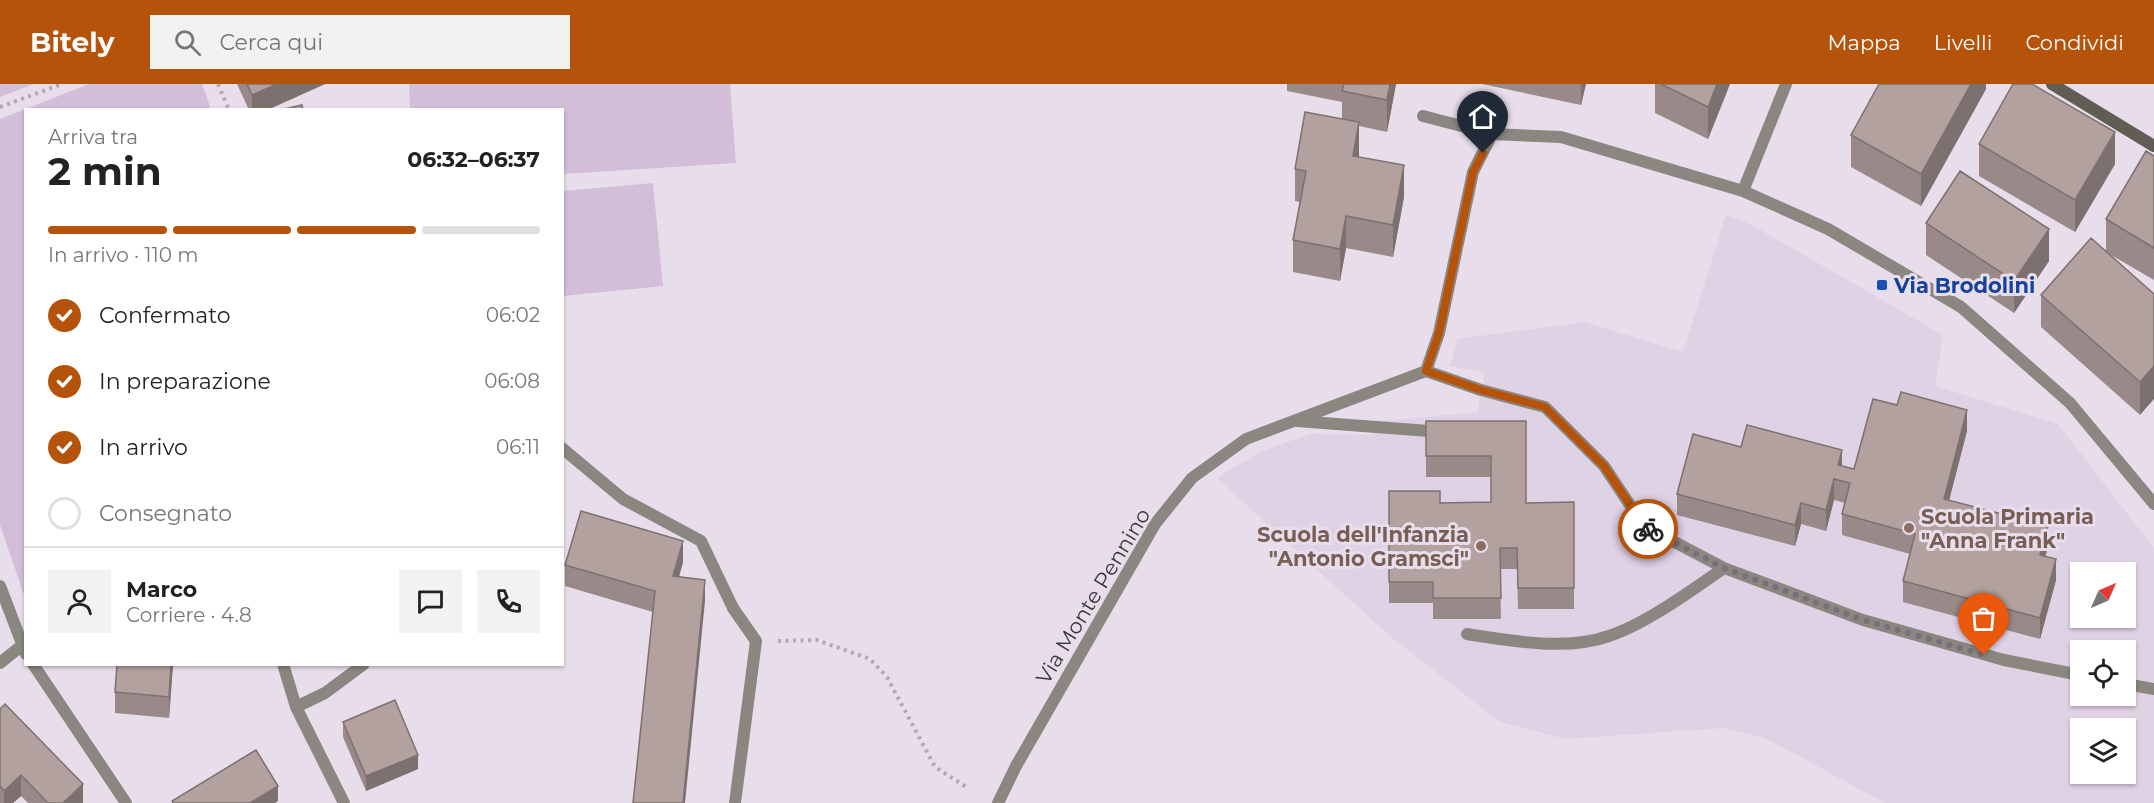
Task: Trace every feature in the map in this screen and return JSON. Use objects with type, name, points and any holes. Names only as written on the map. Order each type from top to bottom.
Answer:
[{"type":"street","points":[[1743,191],[1786,84]]},
{"type":"street","points":[[2052,84],[2154,146]]},
{"type":"street","points":[[1423,116],[1492,134],[1561,137],[1743,191],[1828,229],[1961,307],[2070,403],[2154,504]]},
{"type":"street","points":[[1492,134],[1473,172],[1439,333],[1426,371],[1481,390],[1545,407],[1604,466],[1644,526],[1724,568],[1863,620],[2004,660],[2070,673]]},
{"type":"street","name":"Via Monte Pennino","points":[[998,803],[1016,766],[1155,524],[1192,478],[1246,439],[1426,371]]},
{"type":"street","points":[[1297,421],[1454,432]]},
{"type":"street","points":[[564,450],[623,499],[701,541],[733,608],[756,641],[735,803]]},
{"type":"street","points":[[1467,634],[1555,644],[1609,637],[1667,607],[1724,568]]},
{"type":"street","points":[[0,586],[24,647],[0,663]]},
{"type":"street","points":[[34,666],[126,803]]},
{"type":"street","points":[[284,666],[296,707],[344,803]]},
{"type":"street","points":[[296,707],[325,693],[361,666]]},
{"type":"street","points":[[2136,686],[2154,689]]},
{"type":"path","points":[[0,107],[62,84]]},
{"type":"path","points":[[218,84],[228,108]]},
{"type":"path","points":[[756,641],[817,640],[870,659],[886,677],[935,767],[968,788]]},
{"type":"shaded area","points":[[0,84],[34,84],[0,97]]},
{"type":"shaded area","points":[[89,84],[202,84],[211,108],[28,108]]},
{"type":"shaded area","points":[[409,84],[730,84],[736,163],[564,174],[564,108],[410,108]]},
{"type":"shaded area","points":[[24,110],[24,595],[0,525],[0,119]]},
{"type":"shaded area","points":[[653,183],[663,286],[564,296],[564,191]]},
{"type":"shaded area","points":[[1726,215],[1752,225],[1943,335],[1935,386],[2058,424],[2154,548],[2154,803],[1885,803],[1765,738],[1724,728],[1566,739],[1500,722],[1391,637],[1217,478],[1261,451],[1311,434],[1373,435],[1374,422],[1477,412],[1485,373],[1450,366],[1457,339],[1584,322],[1683,352]]},
{"type":"building","points":[[247,84],[277,84],[252,95]]},
{"type":"building","points":[[1344,84],[1390,84],[1387,100],[1342,91]]},
{"type":"building","points":[[1661,84],[1717,84],[1708,107]]},
{"type":"building","points":[[1879,84],[1971,84],[1921,174],[1851,135]]},
{"type":"building","points":[[2013,84],[2032,84],[2115,132],[2075,200],[1979,144]]},
{"type":"building","points":[[1305,112],[1359,122],[1353,156],[1404,165],[1393,225],[1346,216],[1340,249],[1293,240],[1306,171],[1295,169]]},
{"type":"building","points":[[2146,151],[2154,156],[2154,248],[2106,219]]},
{"type":"building","points":[[1960,171],[2049,229],[2014,281],[1926,223]]},
{"type":"building","points":[[2091,238],[2154,294],[2154,366],[2140,382],[2041,295]]},
{"type":"building","name":"Scuola Primaria \"Anna Frank\"","points":[[1901,392],[1967,410],[1944,499],[2048,526],[2040,555],[2056,559],[2040,618],[1903,581],[1915,534],[1842,514],[1850,483],[1834,479],[1826,510],[1801,503],[1795,525],[1677,494],[1693,434],[1741,447],[1747,425],[1842,450],[1838,465],[1854,469],[1873,399],[1897,405]]},
{"type":"building","name":"Scuola dell'Infanzia \"Antonio Gramsci\"","points":[[1426,421],[1526,421],[1526,503],[1574,502],[1574,588],[1518,588],[1517,548],[1500,548],[1501,598],[1433,598],[1433,582],[1389,582],[1389,491],[1440,491],[1440,503],[1491,502],[1491,456],[1426,456]]},
{"type":"building","points":[[581,511],[683,541],[673,576],[705,580],[683,803],[633,803],[655,591],[565,565]]},
{"type":"building","points":[[117,666],[171,666],[169,697],[115,692]]},
{"type":"building","points":[[395,700],[418,755],[366,776],[343,722]]},
{"type":"building","points":[[5,704],[83,784],[63,803],[48,803],[21,775],[4,791],[0,786],[0,709]]},
{"type":"building","points":[[256,750],[278,786],[250,803],[173,803],[172,801]]},
{"type":"way so far","points":[[1648,529],[1724,568],[1863,620],[1984,655]]},
{"type":"place","name":"Via Brodolini","points":[[1882,285]]},
{"type":"place","name":"Scuola Primaria \"Anna Frank\"","points":[[1909,528]]},
{"type":"place","name":"Scuola dell'Infanzia \"Antonio Gramsci\"","points":[[1481,546]]},
{"type":"route","points":[[1483,153],[1473,172],[1439,333],[1426,371],[1481,390],[1545,407],[1604,466],[1648,529]]}]
